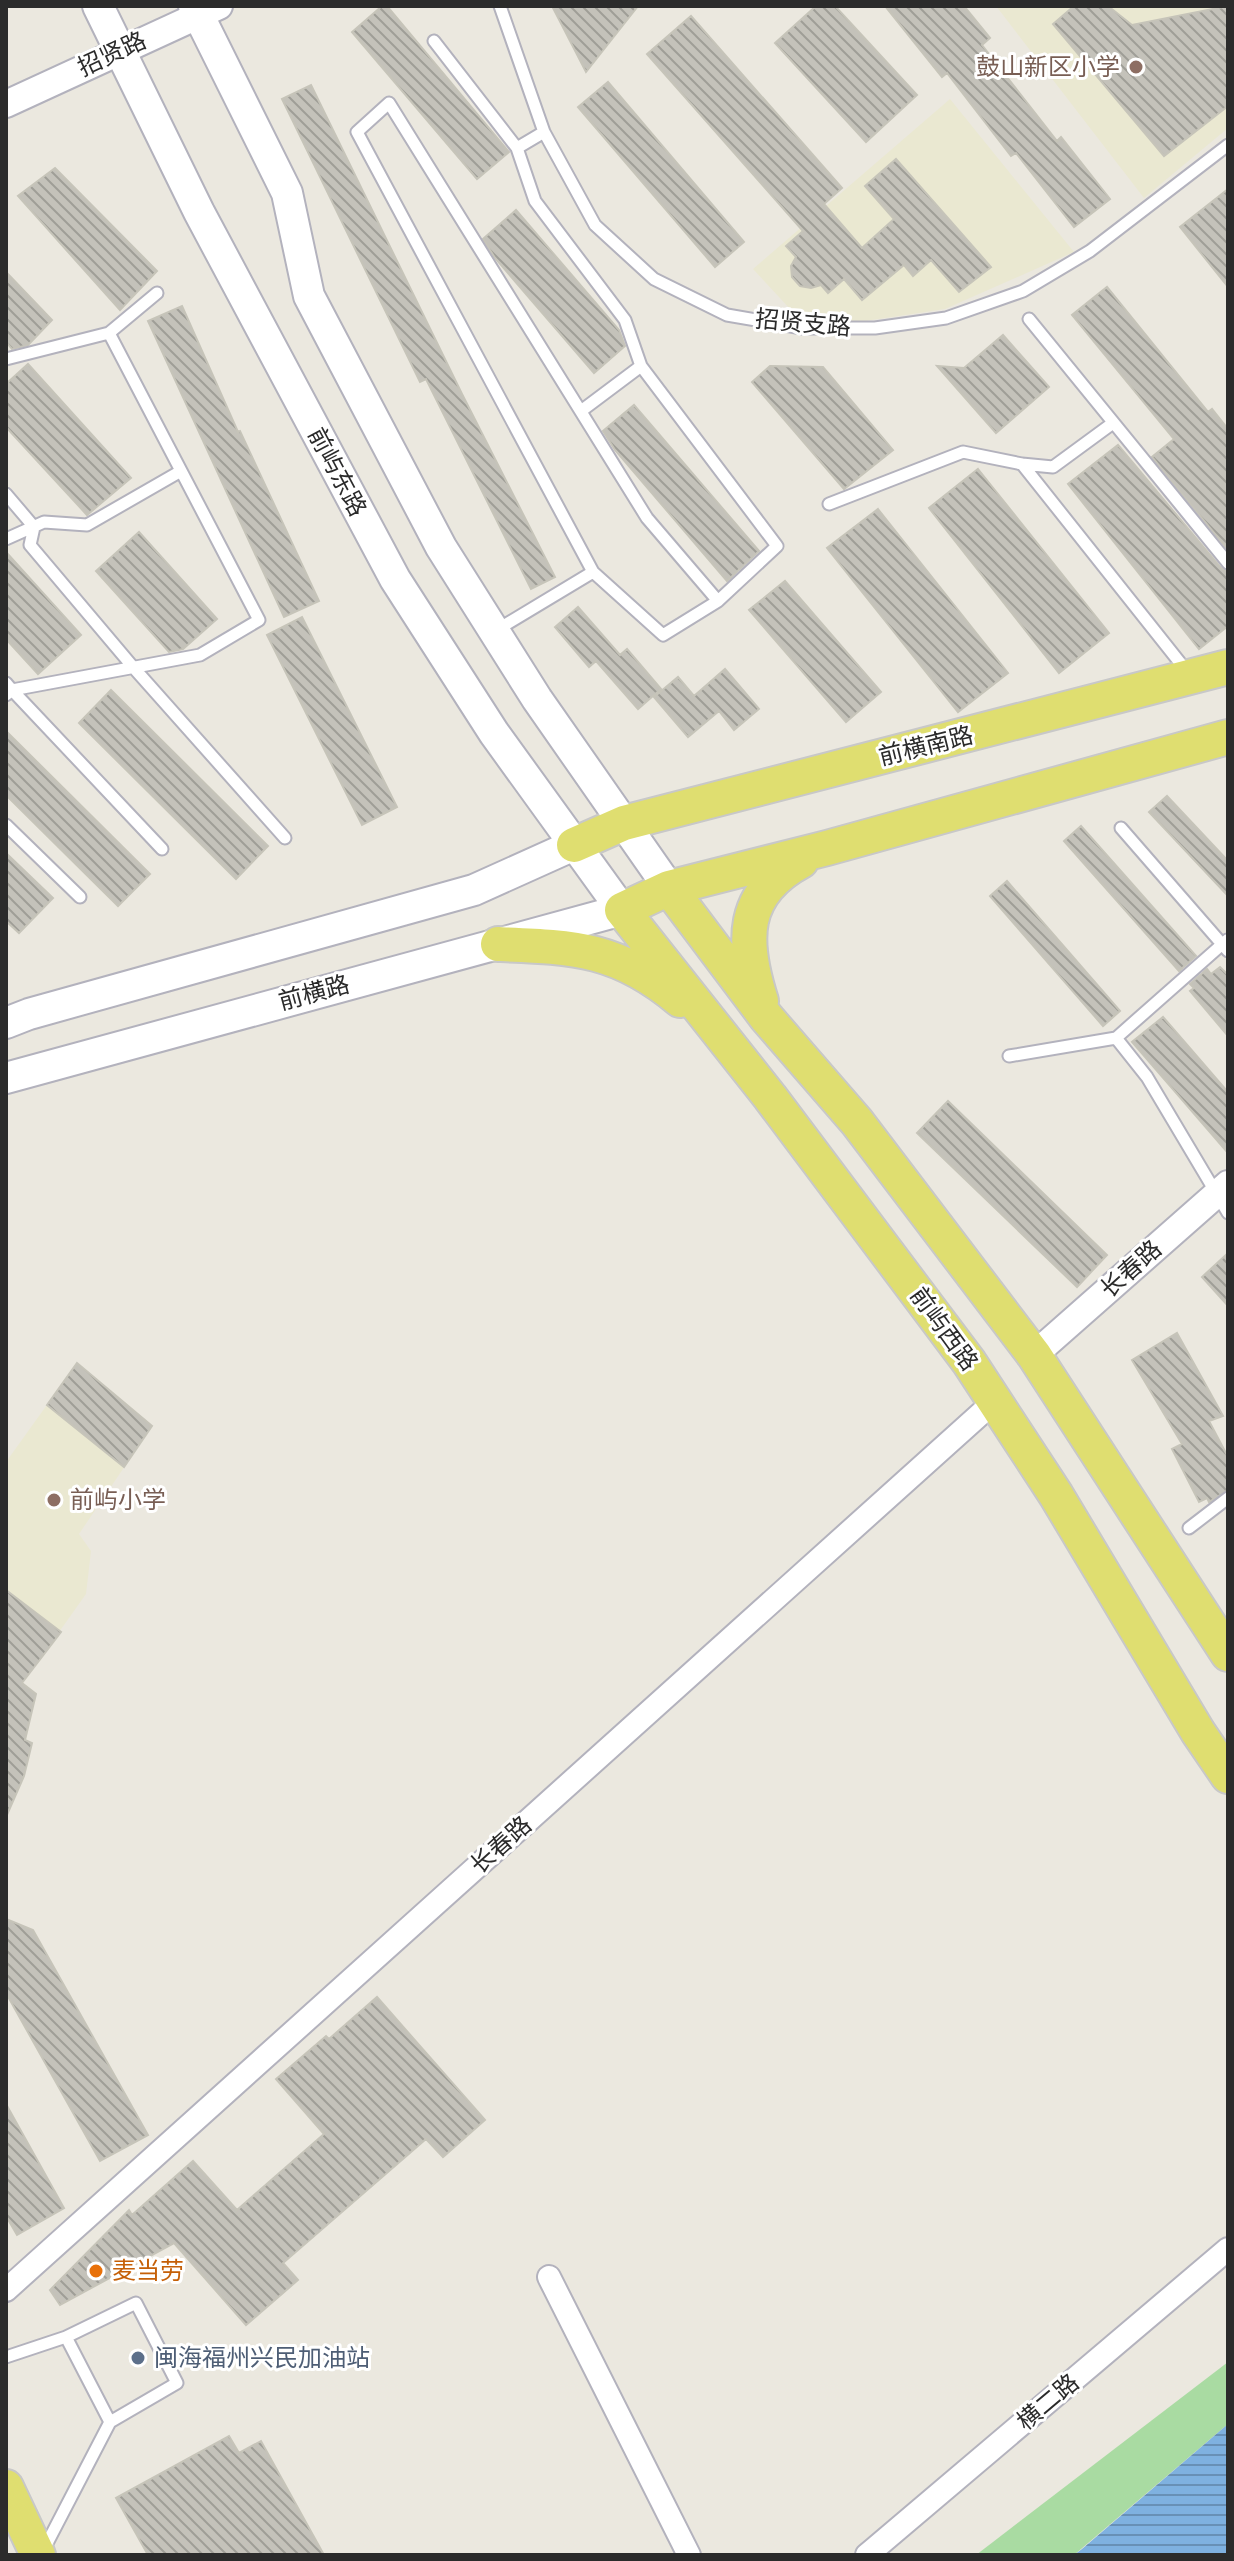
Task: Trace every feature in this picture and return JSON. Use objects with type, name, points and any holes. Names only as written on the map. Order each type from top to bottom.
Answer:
[{"type":"main road","name":"前屿东路","points":[[98,6],[199,212],[395,579],[494,733],[622,910]]},
{"type":"main road","points":[[204,9],[287,193],[309,296],[441,547],[537,699],[669,888],[766,1017],[857,1122],[1034,1355],[1228,1654]]},
{"type":"main road","name":"前横南路","points":[[574,845],[624,823],[1228,667]]},
{"type":"main road","points":[[622,910],[669,888],[827,848],[1228,737]]},
{"type":"main road","points":[[6,1023],[474,890],[574,845]]},
{"type":"main road","points":[[766,1017],[753,976],[749,950],[750,919],[755,904],[771,882],[791,867],[827,848]]},
{"type":"main road","name":"前横路","points":[[6,1078],[622,910]]},
{"type":"main road","name":"前屿西路","points":[[622,910],[770,1097],[996,1400],[1198,1732],[1228,1776]]},
{"type":"main road","points":[[498,944],[592,951],[661,984],[688,1007],[770,1097]]},
{"type":"main road","points":[[6,2487],[39,2555]]},
{"type":"street","name":"招贤路","points":[[6,104],[204,9]]},
{"type":"street","name":"长春路","points":[[1034,1355],[1224,1197]]},
{"type":"street","name":"长春路","points":[[6,2290],[996,1400]]},
{"type":"street","name":"横二路","points":[[867,2555],[1228,2249]]},
{"type":"street","points":[[549,2277],[689,2555]]},
{"type":"lane","name":"招贤支路","points":[[500,6],[544,132],[595,225],[654,279],[727,315],[802,328],[875,328],[946,318],[1023,291],[1090,251],[1228,145]]},
{"type":"lane","points":[[434,41],[517,148],[535,201],[625,320],[641,366],[777,546],[718,601],[663,635],[593,572],[357,132],[389,103],[647,518],[718,601]]},
{"type":"lane","points":[[517,148],[544,132]]},
{"type":"lane","points":[[6,359],[109,333],[157,293]]},
{"type":"lane","points":[[1029,319],[1228,563]]},
{"type":"lane","points":[[8,689],[200,655],[259,620],[109,333]]},
{"type":"lane","points":[[581,411],[641,366]]},
{"type":"lane","points":[[829,504],[963,452],[1053,467],[1113,423]]},
{"type":"lane","points":[[1022,464],[1185,669],[1184,680]]},
{"type":"lane","points":[[6,539],[44,522],[87,525],[181,471]]},
{"type":"lane","points":[[6,494],[34,527]]},
{"type":"lane","points":[[34,527],[30,545],[285,838]]},
{"type":"lane","points":[[495,632],[593,572]]},
{"type":"lane","points":[[8,689],[162,849]]},
{"type":"lane","points":[[6,825],[80,897]]},
{"type":"lane","points":[[1009,1056],[1116,1038],[1226,945],[1121,828]]},
{"type":"lane","points":[[1116,1038],[1147,1077],[1224,1197]]},
{"type":"lane","points":[[1189,1528],[1228,1498]]},
{"type":"lane","points":[[6,2357],[66,2337],[136,2303],[177,2383],[110,2422],[39,2555]]},
{"type":"lane","points":[[66,2337],[110,2422]]},
{"type":"shaded area","name":"鼓山新区小学","points":[[996,6],[1228,6],[1228,128],[1144,198]]},
{"type":"shaded area","points":[[950,99],[1074,252],[945,309],[852,323],[811,319],[791,310],[753,269]]},
{"type":"shaded area","name":"前屿小学","points":[[77,1363],[152,1426],[79,1534],[91,1551],[86,1594],[32,1670],[6,1650],[6,1462]]},
{"type":"green space","points":[[1228,2362],[1228,2424],[1074,2555],[976,2555]]},
{"type":"water","points":[[1228,2424],[1228,2555],[1074,2555],[1082,2549]]},
{"type":"building","points":[[382,6],[387,6],[509,152],[477,179],[352,32]]},
{"type":"building","points":[[552,6],[638,6],[586,72]]},
{"type":"building","points":[[816,6],[835,6],[917,95],[866,142],[775,43]]},
{"type":"building","points":[[885,6],[964,6],[990,38],[982,45],[1057,141],[1061,137],[1110,199],[1074,227],[1016,153],[1011,156],[947,73],[942,77]]},
{"type":"building","points":[[1074,6],[1108,6],[1132,25],[1228,6],[1228,106],[1164,156],[1053,24]]},
{"type":"building","points":[[691,16],[842,188],[824,204],[862,248],[894,219],[865,186],[896,159],[991,267],[959,292],[931,260],[913,276],[904,265],[862,300],[844,279],[828,293],[821,285],[811,288],[800,286],[792,277],[791,266],[796,257],[786,246],[803,231],[647,54]]},
{"type":"building","points":[[608,82],[744,242],[715,267],[578,107]]},
{"type":"building","points":[[311,85],[555,577],[531,589],[426,379],[420,382],[282,99]]},
{"type":"building","points":[[55,168],[157,271],[120,310],[18,196]]},
{"type":"building","points":[[1228,189],[1228,287],[1180,227]]},
{"type":"building","points":[[516,210],[619,330],[625,346],[594,373],[495,258],[483,239]]},
{"type":"building","points":[[6,272],[52,320],[28,345],[12,349],[6,342]]},
{"type":"building","points":[[1107,287],[1208,412],[1212,409],[1228,429],[1228,550],[1152,457],[1174,439],[1072,315]]},
{"type":"building","points":[[182,306],[319,601],[284,617],[148,321]]},
{"type":"building","points":[[1003,335],[1049,387],[996,433],[937,366],[964,368]]},
{"type":"building","points":[[28,364],[131,478],[87,515],[6,427],[6,384]]},
{"type":"building","points":[[770,366],[823,367],[893,450],[844,489],[752,382]]},
{"type":"building","points":[[634,405],[759,551],[727,581],[615,450],[603,431]]},
{"type":"building","points":[[1118,445],[1221,568],[1228,571],[1228,626],[1199,649],[1068,484]]},
{"type":"building","points":[[978,469],[1109,633],[1059,673],[929,508]]},
{"type":"building","points":[[878,509],[1008,673],[958,712],[827,548]]},
{"type":"building","points":[[139,532],[217,619],[183,649],[169,652],[96,571]]},
{"type":"building","points":[[6,552],[81,635],[38,674],[6,639]]},
{"type":"building","points":[[785,581],[881,692],[846,722],[749,610]]},
{"type":"building","points":[[578,607],[620,655],[627,649],[661,689],[638,709],[596,661],[589,667],[555,627]]},
{"type":"building","points":[[302,617],[397,807],[362,825],[267,635]]},
{"type":"building","points":[[725,669],[759,709],[734,730],[719,711],[688,737],[654,697],[678,677],[694,696]]},
{"type":"building","points":[[111,690],[268,846],[236,879],[79,723]]},
{"type":"building","points":[[6,731],[150,874],[118,906],[6,795]]},
{"type":"building","points":[[1167,796],[1228,861],[1228,896],[1149,812]]},
{"type":"building","points":[[1081,826],[1196,956],[1179,971],[1064,841]]},
{"type":"building","points":[[6,853],[53,898],[19,933],[6,921]]},
{"type":"building","points":[[1007,881],[1120,1011],[1103,1026],[990,896]]},
{"type":"building","points":[[1220,967],[1228,975],[1228,1036],[1190,991],[1194,988],[1190,984],[1207,969],[1211,974]]},
{"type":"building","points":[[1163,1017],[1228,1092],[1228,1153],[1132,1042]]},
{"type":"building","points":[[948,1101],[1107,1255],[1077,1287],[917,1133]]},
{"type":"building","points":[[1228,1253],[1228,1306],[1202,1277]]},
{"type":"building","points":[[1177,1333],[1223,1416],[1209,1421],[1228,1457],[1228,1490],[1209,1502],[1207,1498],[1199,1502],[1172,1449],[1182,1444],[1132,1360]]},
{"type":"building","points":[[77,1363],[152,1426],[124,1467],[47,1405]]},
{"type":"building","points":[[6,1590],[61,1632],[22,1683],[36,1694],[25,1740],[32,1743],[24,1776],[6,1817]]},
{"type":"building","points":[[6,1919],[33,1930],[148,2135],[100,2161],[6,1993]]},
{"type":"building","points":[[377,1997],[485,2120],[443,2157],[426,2139],[283,2263],[298,2280],[246,2325],[174,2243],[60,2305],[50,2290],[129,2210],[132,2215],[193,2161],[237,2210],[324,2134],[276,2079]]},
{"type":"building","points":[[6,2104],[64,2208],[17,2235],[6,2216]]},
{"type":"building","points":[[229,2436],[239,2453],[261,2441],[324,2555],[148,2555],[116,2498]]},
{"type":"place","name":"鼓山新区小学","points":[[1136,67]]},
{"type":"place","name":"前屿小学","points":[[54,1500]]},
{"type":"place","name":"麦当劳","points":[[96,2271]]},
{"type":"place","name":"闽海福州兴民加油站","points":[[138,2358]]}]
